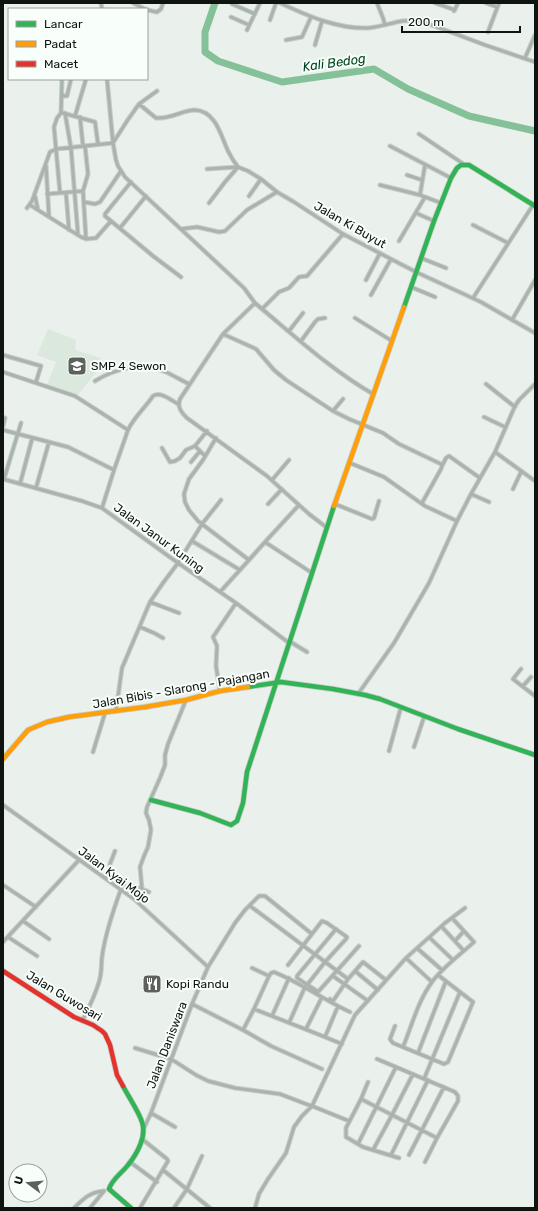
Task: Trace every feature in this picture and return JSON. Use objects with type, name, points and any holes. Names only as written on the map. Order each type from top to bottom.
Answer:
[{"type":"street","points":[[133,3],[144,8]]},
{"type":"street","points":[[148,10],[157,12],[161,9],[163,3]]},
{"type":"street","points":[[247,30],[260,3]]},
{"type":"street","points":[[270,20],[276,3]]},
{"type":"street","points":[[280,3],[322,21],[361,28],[404,21],[429,24],[485,45],[526,57],[535,62]]},
{"type":"street","points":[[376,3],[385,24]]},
{"type":"street","points":[[435,3],[454,11],[458,3]]},
{"type":"street","points":[[486,3],[497,7]]},
{"type":"street","points":[[488,32],[499,3]]},
{"type":"street","points":[[232,4],[255,14]]},
{"type":"street","points":[[231,17],[249,25]]},
{"type":"street","points":[[286,40],[302,36],[311,17]]},
{"type":"street","points":[[315,45],[322,21]]},
{"type":"street","points":[[526,57],[535,36]]},
{"type":"street","points":[[62,80],[63,113],[71,148],[78,235]]},
{"type":"street","points":[[62,94],[67,96],[71,80]]},
{"type":"street","points":[[75,116],[86,80]]},
{"type":"street","points":[[107,80],[113,143],[116,160],[121,171],[244,288],[255,303],[324,361],[355,384],[374,394]]},
{"type":"street","points":[[113,143],[139,104],[157,91]]},
{"type":"street","points":[[139,104],[156,118],[169,118],[195,110],[203,112],[218,126],[227,150],[238,167]]},
{"type":"street","points":[[63,113],[95,122],[98,144]]},
{"type":"street","points":[[60,193],[54,127],[57,118],[63,113]]},
{"type":"street","points":[[80,117],[88,174],[83,191],[86,239]]},
{"type":"street","points":[[419,134],[464,165],[474,168],[534,206],[472,298]]},
{"type":"street","points":[[27,208],[35,195],[45,163],[51,151],[113,143]]},
{"type":"street","points":[[390,146],[451,178]]},
{"type":"street","points":[[45,163],[50,218]]},
{"type":"street","points":[[420,195],[425,165]]},
{"type":"street","points":[[151,800],[200,813],[231,825],[235,824],[238,820],[247,772],[326,528],[441,202],[457,168],[464,165]]},
{"type":"street","points":[[207,169],[238,167]]},
{"type":"street","points":[[209,203],[224,182],[238,167]]},
{"type":"street","name":"Jalan Ki Buyut","points":[[238,167],[261,179],[277,192],[343,234],[416,272],[472,298],[535,333]]},
{"type":"street","points":[[84,202],[95,204],[100,202],[121,171]]},
{"type":"street","points":[[407,175],[422,180]]},
{"type":"street","points":[[249,196],[261,179]]},
{"type":"street","points":[[131,182],[105,214],[105,216],[181,277]]},
{"type":"street","points":[[380,185],[441,202]]},
{"type":"street","points":[[47,194],[83,191]]},
{"type":"street","points":[[181,229],[197,227],[219,232],[225,231],[247,210],[277,192]]},
{"type":"street","points":[[66,193],[69,230]]},
{"type":"street","points":[[35,195],[38,210]]},
{"type":"street","points":[[120,228],[146,196]]},
{"type":"street","points":[[400,241],[426,197]]},
{"type":"street","points":[[30,205],[86,239],[96,238],[111,221]]},
{"type":"street","points":[[416,213],[434,221]]},
{"type":"street","points":[[473,225],[508,243]]},
{"type":"street","points":[[262,309],[279,292],[287,289],[299,277],[307,276],[343,234]]},
{"type":"street","points":[[366,280],[380,253]]},
{"type":"street","points":[[421,258],[446,268]]},
{"type":"street","points":[[371,295],[390,259]]},
{"type":"street","points":[[512,320],[535,280]]},
{"type":"street","points":[[411,286],[435,297]]},
{"type":"street","points":[[178,404],[188,384],[223,334],[255,303]]},
{"type":"street","points":[[289,331],[303,313]]},
{"type":"street","points":[[301,341],[315,322],[325,318]]},
{"type":"street","points":[[355,318],[392,340]]},
{"type":"street","points":[[223,334],[256,349],[274,370],[286,380],[333,411],[349,420],[384,433],[399,444],[441,464],[442,466]]},
{"type":"street","points":[[3,355],[41,366],[36,382]]},
{"type":"street","points":[[95,381],[106,374],[121,369],[134,367],[160,370],[188,384]]},
{"type":"street","points":[[3,372],[36,382],[78,398],[128,430]]},
{"type":"street","points":[[486,384],[515,407]]},
{"type":"street","points":[[358,694],[394,643],[425,590],[457,521],[495,452],[515,407],[519,400],[535,384]]},
{"type":"street","points":[[102,508],[130,424],[156,394],[178,404],[183,414],[272,480],[326,528]]},
{"type":"street","points":[[333,411],[343,399]]},
{"type":"street","points":[[484,417],[506,427]]},
{"type":"street","points":[[3,426],[5,418]]},
{"type":"street","points":[[4,479],[21,423]]},
{"type":"street","points":[[3,430],[32,439],[68,447],[114,470]]},
{"type":"street","points":[[162,448],[167,458],[170,462],[172,462],[180,458],[186,450],[195,446],[207,431]]},
{"type":"street","points":[[216,438],[189,479],[184,498],[189,510],[202,524],[249,560]]},
{"type":"street","points":[[20,484],[32,439]]},
{"type":"street","points":[[36,488],[51,443]]},
{"type":"street","points":[[195,446],[205,456]]},
{"type":"street","points":[[191,462],[200,451]]},
{"type":"street","points":[[495,452],[535,481]]},
{"type":"street","points":[[422,503],[446,458],[449,456],[480,478]]},
{"type":"street","points":[[272,480],[289,460]]},
{"type":"street","points":[[350,463],[384,476],[422,503],[457,521]]},
{"type":"street","points":[[513,489],[522,472]]},
{"type":"street","name":"Jalan Janur Kuning","points":[[4,479],[102,508],[289,642],[306,652]]},
{"type":"street","points":[[268,504],[282,489]]},
{"type":"street","points":[[471,494],[489,502]]},
{"type":"street","points":[[116,711],[122,668],[150,602],[178,563],[202,524],[221,500]]},
{"type":"street","points":[[335,504],[372,519],[374,518],[379,501]]},
{"type":"street","points":[[220,592],[299,504]]},
{"type":"street","points":[[192,541],[240,570]]},
{"type":"street","points":[[265,542],[312,573]]},
{"type":"street","points":[[150,602],[179,613]]},
{"type":"street","points":[[220,691],[216,666],[217,646],[213,637],[236,603]]},
{"type":"street","points":[[140,627],[163,638]]},
{"type":"street","points":[[521,669],[513,679],[534,694]]},
{"type":"street","points":[[523,686],[531,677]]},
{"type":"street","name":"Jalan Bibis - Slarong - Pajangan","points":[[3,759],[28,730],[38,724],[69,717],[105,713],[186,700],[220,691],[260,686],[276,682],[307,685],[380,699],[424,717],[535,755]]},
{"type":"street","points":[[142,889],[140,867],[150,841],[151,830],[146,813],[147,807],[164,765],[168,744],[186,700]]},
{"type":"street","points":[[389,751],[401,707]]},
{"type":"street","points":[[93,752],[105,713]]},
{"type":"street","points":[[414,746],[424,717]]},
{"type":"street","name":"Jalan Kyai Mojo","points":[[3,805],[134,899],[208,967]]},
{"type":"street","points":[[104,877],[110,869],[110,864],[115,852]]},
{"type":"street","points":[[3,942],[79,860]]},
{"type":"street","points":[[3,885],[36,907]]},
{"type":"street","points":[[82,1021],[92,1002],[102,973],[102,958],[106,938],[120,888],[126,885],[149,892]]},
{"type":"street","name":"Jalan Daniswara","points":[[144,1128],[172,1059],[192,1004],[208,967],[235,923],[245,910],[259,896],[264,896],[312,934]]},
{"type":"street","points":[[250,906],[348,979]]},
{"type":"street","points":[[255,1208],[259,1194],[286,1154],[294,1127],[312,1106],[355,1015],[406,958],[465,908]]},
{"type":"street","points":[[403,1047],[422,998],[432,982],[442,970],[474,942],[452,918]]},
{"type":"street","points":[[23,921],[48,939]]},
{"type":"street","points":[[288,966],[312,934],[324,921],[347,938],[306,986],[289,1023]]},
{"type":"street","points":[[442,927],[464,951]]},
{"type":"street","points":[[336,929],[297,976],[306,986],[322,997],[350,1012]]},
{"type":"street","points":[[455,941],[464,931]]},
{"type":"street","points":[[8,937],[37,956]]},
{"type":"street","points":[[430,938],[453,960]]},
{"type":"street","points":[[318,992],[359,946]]},
{"type":"street","points":[[418,949],[442,970]]},
{"type":"street","points":[[406,958],[432,982]]},
{"type":"street","points":[[243,1030],[254,1010],[270,973],[274,972],[289,978],[333,1001],[362,962],[386,980]]},
{"type":"street","points":[[252,968],[269,976]]},
{"type":"street","name":"Jalan Guwosari","points":[[3,971],[82,1021],[98,1028],[105,1034],[117,1075],[144,1128]]},
{"type":"street","points":[[355,971],[378,990]]},
{"type":"street","points":[[395,1026],[390,1039],[391,1041],[444,1064],[448,1062],[473,1002],[438,975]]},
{"type":"street","points":[[333,976],[368,1001]]},
{"type":"street","points":[[272,1016],[289,978]]},
{"type":"street","points":[[418,1053],[446,981]]},
{"type":"street","points":[[424,1079],[460,992]]},
{"type":"street","points":[[306,1030],[322,997]]},
{"type":"street","points":[[192,1004],[271,1046],[322,1069]]},
{"type":"street","points":[[325,1037],[338,1006]]},
{"type":"street","points":[[254,1010],[342,1044]]},
{"type":"street","points":[[135,1048],[172,1059],[196,1075],[208,1080],[235,1088],[280,1094],[349,1121]]},
{"type":"street","points":[[377,1059],[428,1080],[457,1094],[458,1099],[425,1162]]},
{"type":"street","points":[[358,1144],[396,1067]]},
{"type":"street","points":[[373,1150],[413,1074]]},
{"type":"street","points":[[391,1155],[428,1080]]},
{"type":"street","points":[[368,1082],[346,1128],[346,1137],[373,1150],[399,1158]]},
{"type":"street","points":[[410,1155],[421,1130],[444,1087]]},
{"type":"street","points":[[361,1099],[437,1138]]},
{"type":"street","points":[[151,1113],[175,1126]]},
{"type":"street","points":[[110,1189],[111,1184],[130,1162],[142,1139],[144,1128]]},
{"type":"street","points":[[140,1208],[157,1182],[168,1161],[142,1139]]},
{"type":"street","points":[[174,1208],[187,1189],[202,1156]]},
{"type":"street","points":[[130,1162],[157,1182]]},
{"type":"street","points":[[163,1170],[210,1208]]},
{"type":"street","points":[[74,1208],[90,1194],[110,1189]]},
{"type":"street","points":[[110,1189],[131,1208]]},
{"type":"street","points":[[90,1208],[104,1191]]},
{"type":"shaded area","name":"SMP 4 Sewon","points":[[48,329],[76,340],[75,350],[101,358],[97,371],[77,396],[47,385],[56,362],[37,355]]},
{"type":"waterway","name":"Kali Bedog","points":[[215,3],[205,32],[205,52],[218,61],[282,82],[374,69],[408,89],[469,116],[535,131]]},
{"type":"traffic: fast","points":[[404,307],[434,221],[451,178],[457,168],[461,165],[469,165],[535,206]]},
{"type":"traffic: fast","points":[[151,800],[200,813],[231,825],[237,821],[243,803],[247,772],[334,506]]},
{"type":"traffic: fast","points":[[248,687],[281,682],[365,695],[380,699],[458,729],[535,755]]},
{"type":"traffic: fast","points":[[123,1086],[141,1118],[143,1133],[135,1156],[126,1168],[112,1182],[109,1189],[131,1208]]},
{"type":"traffic: slow","points":[[334,506],[404,307]]},
{"type":"traffic: slow","points":[[3,759],[28,730],[47,722],[69,717],[186,700],[220,691],[248,687]]},
{"type":"traffic: jam","points":[[3,971],[74,1017],[93,1025],[102,1031],[110,1045],[117,1075],[123,1086]]},
{"type":"place","name":"SMP 4 Sewon","points":[[77,366]]},
{"type":"place","name":"Kopi Randu","points":[[152,984]]}]
